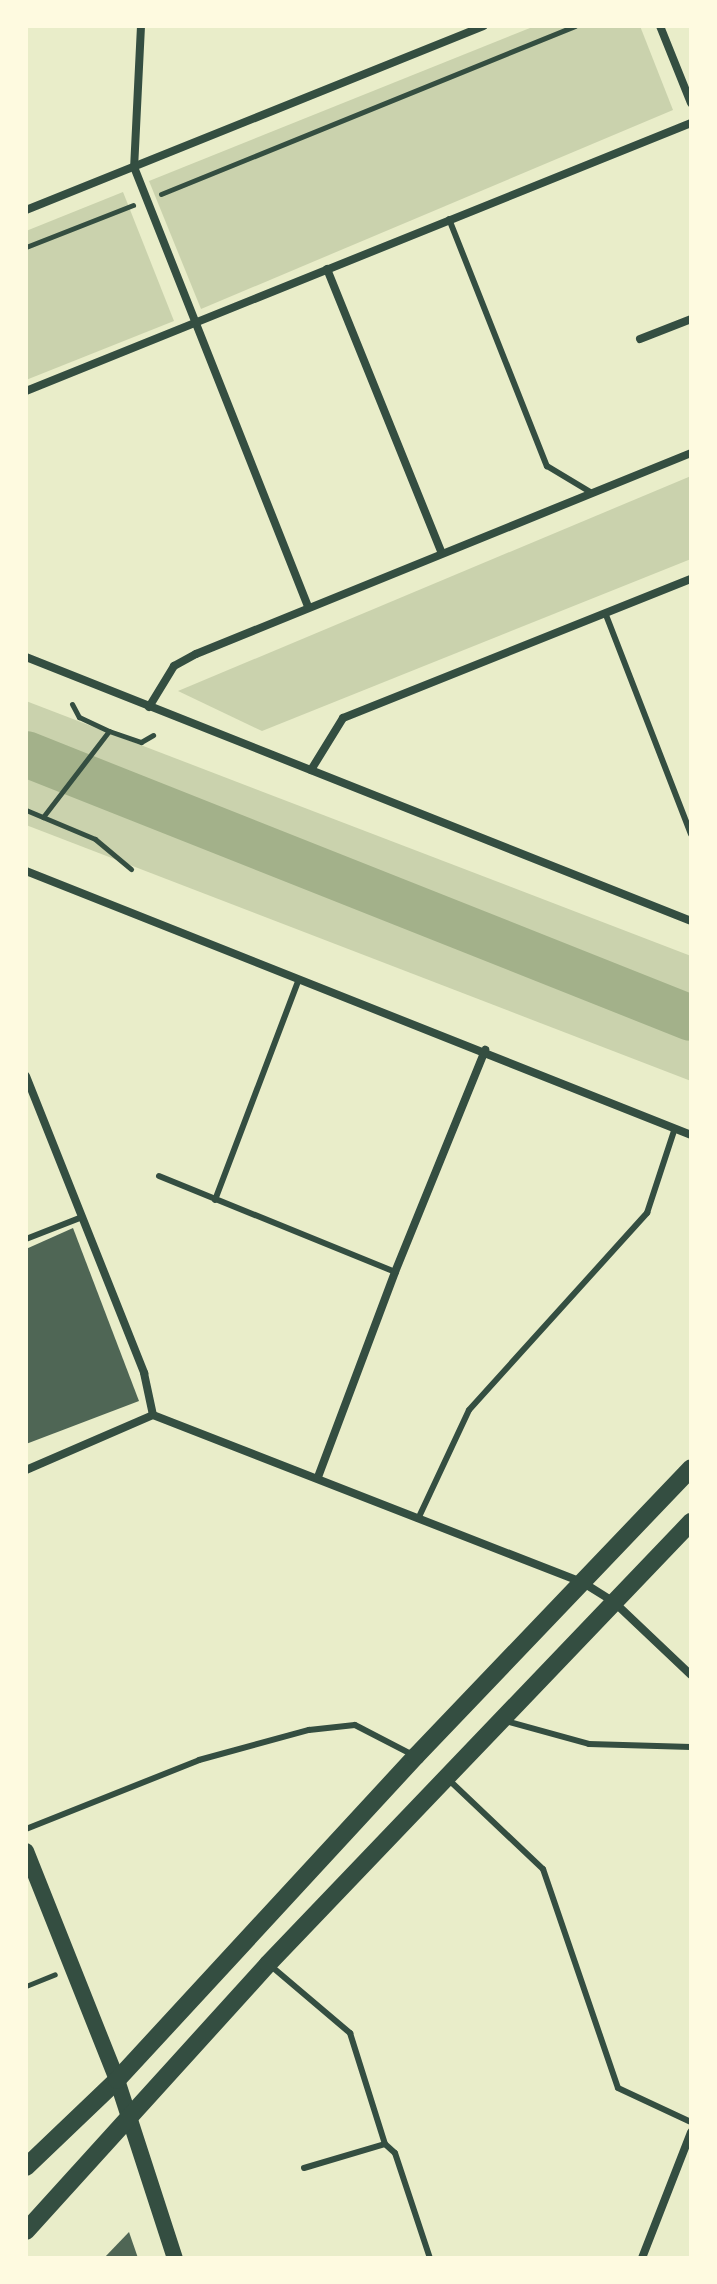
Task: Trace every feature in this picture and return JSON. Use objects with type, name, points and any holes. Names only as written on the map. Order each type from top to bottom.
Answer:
[{"type":"main road","points":[[26,2167],[117,2080],[416,1756],[691,1468]]},
{"type":"main road","points":[[26,2231],[268,1964],[691,1522]]},
{"type":"main road","points":[[26,1851],[117,2080],[175,2258]]},
{"type":"street","points":[[141,26],[134,167],[308,607]]},
{"type":"street","points":[[26,210],[483,26]]},
{"type":"street","points":[[660,26],[691,103]]},
{"type":"street","points":[[26,391],[691,123]]},
{"type":"street","points":[[327,269],[442,553]]},
{"type":"street","points":[[640,339],[691,319]]},
{"type":"street","points":[[149,707],[174,666],[308,607],[691,453]]},
{"type":"street","points":[[311,770],[343,718],[691,579]]},
{"type":"street","points":[[26,657],[691,921]]},
{"type":"street","points":[[26,871],[485,1050],[691,1135]]},
{"type":"street","points":[[318,1477],[395,1272],[485,1050]]},
{"type":"street","points":[[26,1076],[144,1373],[153,1415]]},
{"type":"street","points":[[26,1470],[153,1415],[582,1582],[614,1602],[691,1675]]},
{"type":"street","points":[[642,2258],[691,2132]]},
{"type":"lane","points":[[449,219],[547,466],[592,493]]},
{"type":"lane","points":[[606,615],[691,834]]},
{"type":"lane","points":[[215,1200],[299,979]]},
{"type":"lane","points":[[418,1519],[469,1410],[647,1213],[675,1128]]},
{"type":"lane","points":[[159,1176],[395,1272]]},
{"type":"lane","points":[[26,1239],[82,1217]]},
{"type":"lane","points":[[503,1720],[589,1744],[691,1747]]},
{"type":"lane","points":[[26,1829],[199,1760],[309,1730],[355,1725],[416,1756]]},
{"type":"lane","points":[[448,1779],[543,1869],[618,2088],[691,2122]]},
{"type":"lane","points":[[268,1964],[350,2033],[385,2144],[395,2153],[430,2258]]},
{"type":"lane","points":[[304,2168],[385,2144]]},
{"type":"path","points":[[192,181],[575,26]]},
{"type":"path","points":[[26,247],[120,210]]},
{"type":"path","points":[[72,704],[79,717],[109,731],[141,742],[153,735]]},
{"type":"path","points":[[43,817],[109,731]]},
{"type":"path","points":[[26,810],[95,839],[131,869]]},
{"type":"path","points":[[26,1986],[72,1966]]},
{"type":"green space","points":[[535,26],[640,26],[673,110],[201,309],[149,181]]},
{"type":"green space","points":[[123,192],[174,321],[26,380],[26,231]]},
{"type":"green space","points":[[691,476],[691,559],[262,731],[178,691]]},
{"type":"green space","points":[[26,701],[691,956],[691,1081],[26,825]]},
{"type":"building","points":[[73,1228],[139,1401],[26,1444],[26,1249]]},
{"type":"building","points":[[129,2232],[138,2258],[104,2258]]},
{"type":"waterway","points":[[26,754],[691,1018]]}]
